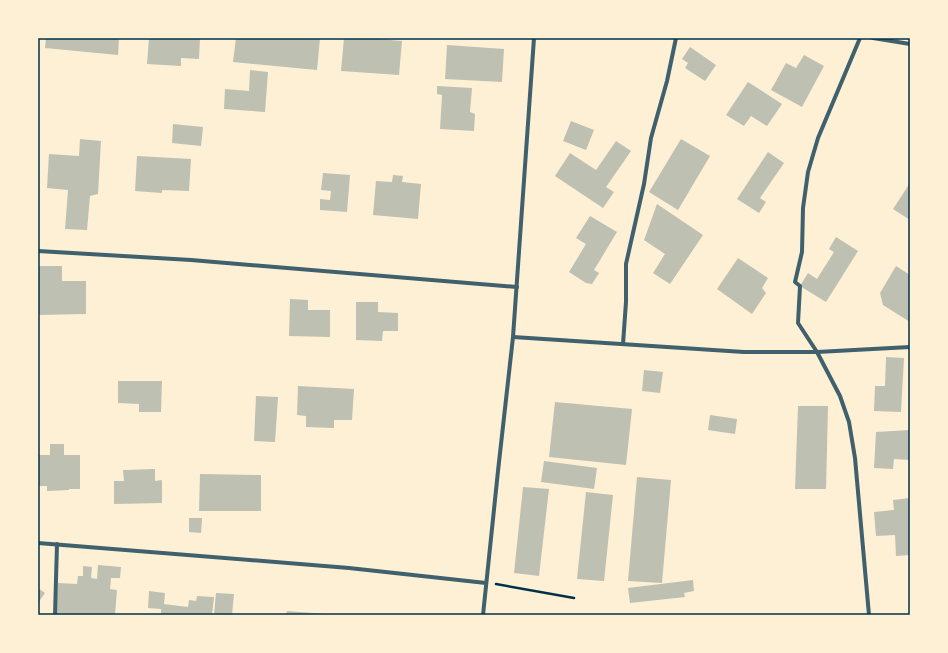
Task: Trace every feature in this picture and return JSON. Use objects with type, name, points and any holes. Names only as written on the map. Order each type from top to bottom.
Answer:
[{"type":"street","points":[[483,615],[513,337],[534,38]]},
{"type":"street","points":[[623,344],[626,302],[626,264],[644,184],[651,138],[667,81],[676,38]]},
{"type":"street","points":[[860,38],[818,138],[808,172],[803,208],[802,252],[795,282],[800,286],[798,323],[817,352],[840,396],[849,422],[855,458],[869,615]]},
{"type":"street","points":[[873,38],[910,44]]},
{"type":"street","points":[[38,251],[191,260],[517,287]]},
{"type":"street","points":[[513,337],[744,352],[817,352],[910,347]]},
{"type":"street","points":[[38,543],[334,567],[486,583]]},
{"type":"street","points":[[55,615],[57,544]]},
{"type":"path","points":[[486,583],[574,598]]},
{"type":"building","points":[[46,38],[119,38],[118,55],[45,48]]},
{"type":"building","points":[[149,38],[200,38],[199,59],[181,58],[181,66],[147,64]]},
{"type":"building","points":[[236,38],[320,38],[317,70],[233,62]]},
{"type":"building","points":[[344,38],[402,41],[399,75],[341,71]]},
{"type":"building","points":[[447,45],[504,49],[502,82],[445,79]]},
{"type":"building","points":[[690,47],[716,65],[705,81],[685,68],[688,63],[682,59]]},
{"type":"building","points":[[804,55],[824,66],[802,107],[771,90],[786,63],[796,68]]},
{"type":"building","points":[[250,70],[268,72],[265,112],[224,109],[225,89],[249,91]]},
{"type":"building","points":[[748,82],[782,104],[767,126],[751,116],[744,126],[726,115]]},
{"type":"building","points":[[437,86],[472,88],[470,112],[475,114],[474,131],[440,129],[442,95],[437,94]]},
{"type":"building","points":[[571,121],[594,130],[586,150],[563,141]]},
{"type":"building","points":[[173,124],[203,127],[201,146],[172,143]]},
{"type":"building","points":[[80,139],[101,141],[98,194],[90,196],[87,230],[65,229],[68,190],[47,188],[49,154],[79,156]]},
{"type":"building","points":[[681,139],[710,156],[678,210],[649,192]]},
{"type":"building","points":[[616,141],[631,151],[606,187],[614,192],[603,208],[555,176],[570,153],[596,170]]},
{"type":"building","points":[[768,152],[784,163],[760,198],[766,202],[759,213],[737,199]]},
{"type":"building","points":[[137,156],[191,159],[189,191],[162,190],[162,193],[135,191]]},
{"type":"building","points":[[323,173],[350,175],[347,212],[320,210],[320,199],[330,200],[331,191],[321,190]]},
{"type":"building","points":[[393,175],[403,176],[402,182],[421,184],[418,219],[373,215],[376,181],[392,182]]},
{"type":"building","points":[[910,183],[910,220],[893,209]]},
{"type":"building","points":[[657,204],[703,235],[670,284],[653,273],[665,254],[644,240]]},
{"type":"building","points":[[590,216],[617,232],[594,270],[599,273],[592,284],[586,283],[569,272],[586,244],[576,238]]},
{"type":"building","points":[[836,237],[858,251],[826,302],[800,286],[808,273],[817,279],[834,252],[829,249]]},
{"type":"building","points":[[738,258],[768,278],[762,288],[766,293],[752,314],[717,289]]},
{"type":"building","points":[[38,266],[62,266],[62,281],[86,281],[86,314],[38,315]]},
{"type":"building","points":[[896,266],[910,275],[910,322],[883,305],[880,293]]},
{"type":"building","points":[[290,299],[308,300],[308,310],[330,310],[330,337],[289,336]]},
{"type":"building","points":[[356,302],[378,302],[378,312],[398,313],[398,331],[383,331],[382,341],[356,340]]},
{"type":"building","points":[[886,357],[904,358],[901,412],[874,411],[875,386],[885,386]]},
{"type":"building","points":[[644,370],[663,372],[660,393],[642,391]]},
{"type":"building","points":[[118,381],[162,381],[161,412],[139,412],[139,404],[118,403]]},
{"type":"building","points":[[298,386],[354,389],[352,420],[334,420],[334,428],[306,427],[306,416],[297,415]]},
{"type":"building","points":[[256,396],[278,397],[275,442],[254,441]]},
{"type":"building","points":[[555,402],[632,409],[626,465],[549,457]]},
{"type":"building","points":[[798,406],[828,406],[826,489],[795,489]]},
{"type":"building","points":[[710,415],[737,419],[735,434],[708,430]]},
{"type":"building","points":[[910,430],[910,460],[894,459],[893,469],[874,468],[876,432]]},
{"type":"building","points":[[50,444],[64,444],[64,455],[80,455],[80,489],[47,491],[47,486],[38,486],[38,455],[50,455]]},
{"type":"building","points":[[544,461],[597,468],[594,489],[541,482]]},
{"type":"building","points":[[155,469],[155,481],[162,480],[162,503],[114,504],[114,481],[124,481],[123,470]]},
{"type":"building","points":[[200,474],[261,475],[261,511],[199,511]]},
{"type":"building","points":[[637,477],[671,480],[662,583],[628,581]]},
{"type":"building","points":[[523,487],[549,489],[539,576],[514,573]]},
{"type":"building","points":[[586,492],[613,495],[604,581],[577,579]]},
{"type":"building","points":[[910,498],[910,555],[896,556],[895,535],[876,536],[874,512],[894,510],[893,500]]},
{"type":"building","points":[[189,518],[202,518],[201,533],[189,532]]},
{"type":"building","points":[[98,565],[121,567],[120,578],[111,578],[110,589],[117,590],[115,615],[56,615],[58,583],[77,584],[78,576],[83,576],[83,566],[92,567],[91,578],[97,579]]},
{"type":"building","points":[[693,580],[694,591],[684,593],[685,597],[630,603],[628,588]]},
{"type":"building","points":[[38,588],[45,593],[38,603]]},
{"type":"building","points":[[149,591],[165,593],[164,604],[188,607],[189,600],[196,601],[197,596],[214,597],[212,615],[161,615],[161,609],[148,608]]},
{"type":"building","points":[[216,593],[234,594],[232,615],[214,615]]},
{"type":"building","points":[[287,611],[325,614],[325,615],[286,615]]}]
